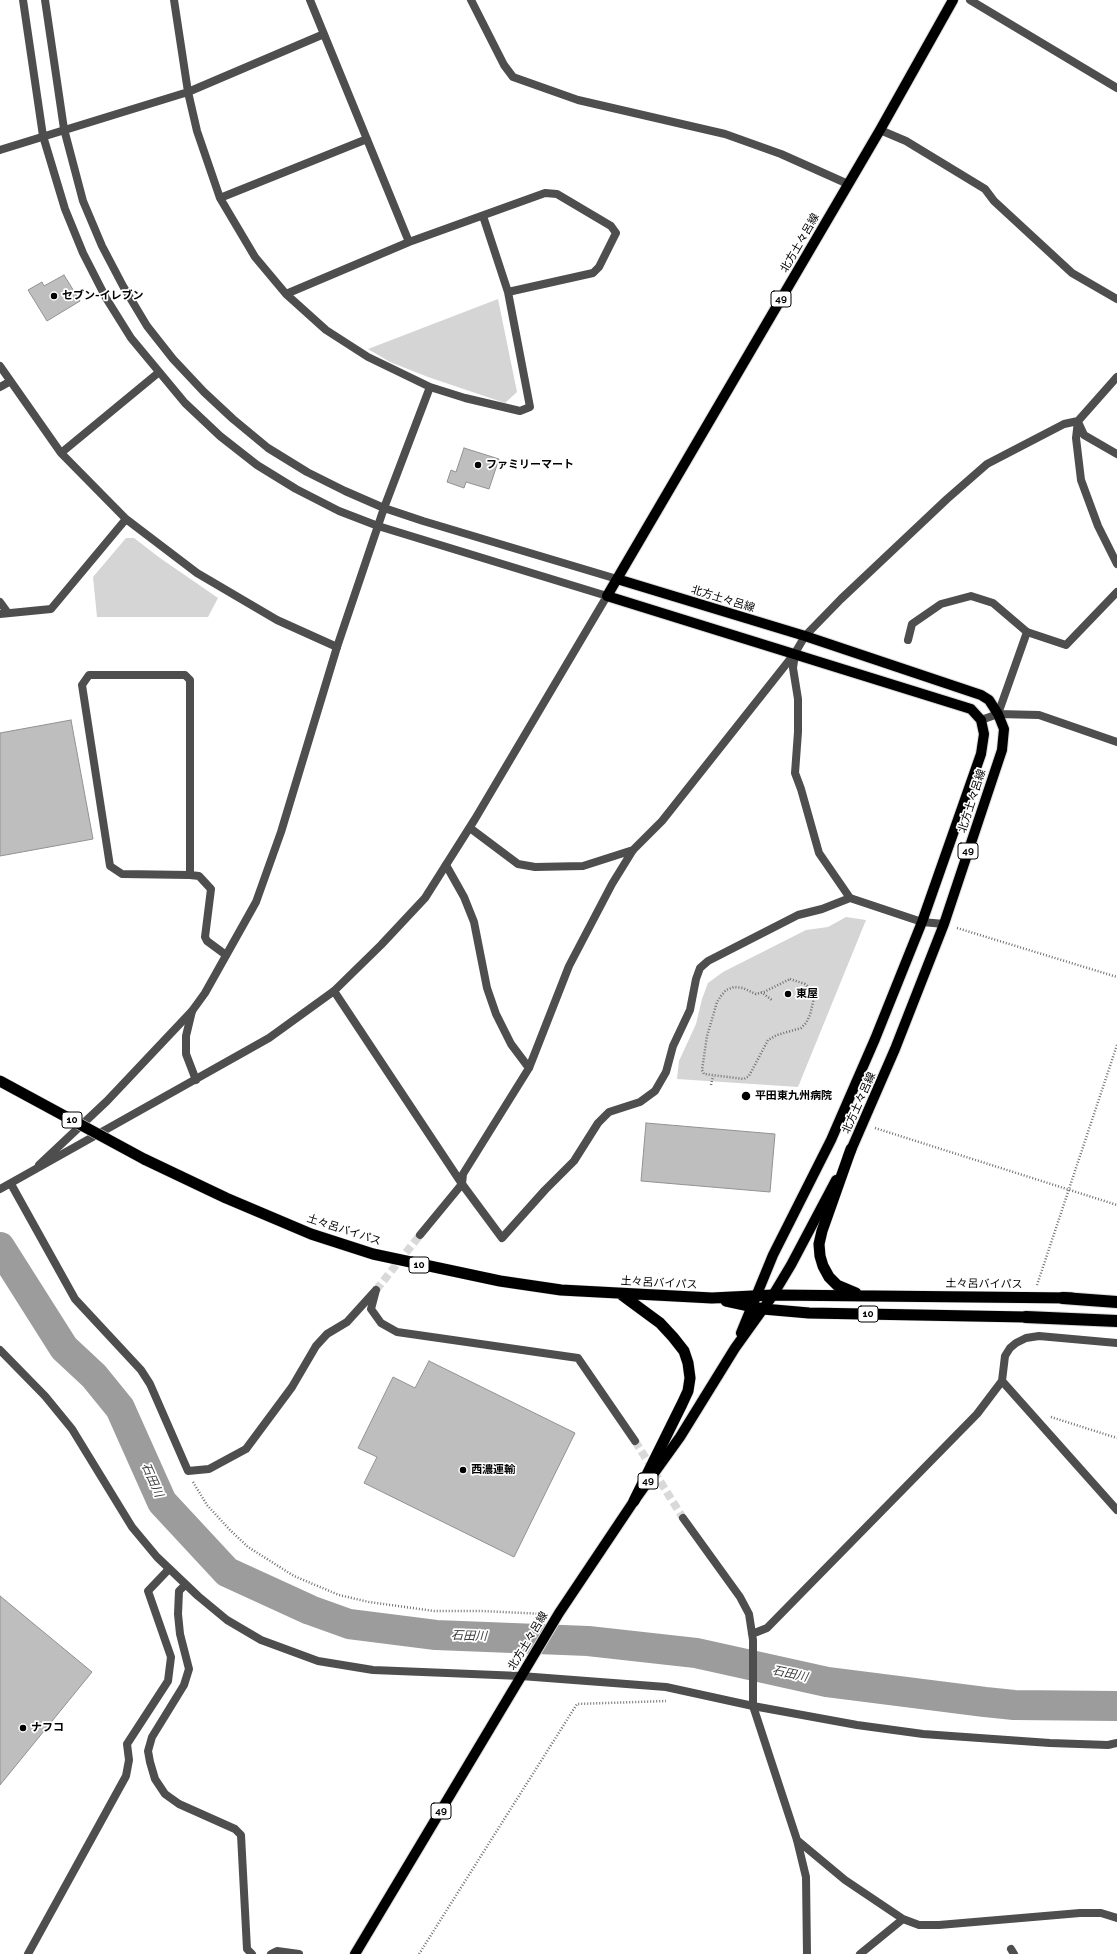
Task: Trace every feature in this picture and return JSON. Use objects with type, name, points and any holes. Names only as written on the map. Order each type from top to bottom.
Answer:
[{"type":"highway","name":"土々呂バイパス","points":[[0,1081],[144,1159],[226,1198],[311,1234],[373,1254],[500,1281],[561,1290],[712,1298],[772,1295],[1033,1298],[1117,1297]]},
{"type":"highway","points":[[851,1149],[822,1231],[819,1244],[820,1256],[826,1272],[838,1285],[848,1291],[866,1295]]},
{"type":"highway","points":[[619,1294],[648,1313],[673,1337],[684,1351],[688,1363],[690,1378],[688,1391],[634,1501]]},
{"type":"highway","name":"土々呂バイパス","points":[[712,1298],[763,1309],[809,1314],[1026,1317]]},
{"type":"highway","points":[[1063,1298],[1117,1302]]},
{"type":"highway","points":[[1026,1317],[1117,1321]]},
{"type":"main road","name":"北方土々呂線","points":[[607,596],[880,130],[953,0]]},
{"type":"main road","name":"北方土々呂線","points":[[355,1954],[559,1613],[634,1501],[680,1436],[735,1348],[763,1309],[795,1258],[863,1124],[895,1049],[944,924],[1002,750],[1004,729],[998,714],[989,700],[981,695],[805,636],[617,579]]},
{"type":"main road","points":[[607,596],[795,653],[971,709],[981,720]]},
{"type":"main road","name":"北方土々呂線","points":[[735,1348],[773,1255],[831,1140],[875,1039],[922,922],[980,754],[984,734],[981,720]]},
{"type":"street","points":[[0,1189],[269,1038],[334,991],[381,946],[425,898],[470,828],[607,596],[378,526],[339,511],[296,489],[257,465],[220,436],[185,403],[158,373],[131,338],[106,298],[83,253],[65,209],[44,136],[23,0]]},
{"type":"street","points":[[45,0],[64,129],[83,201],[102,246],[122,286],[147,326],[204,392],[227,414],[268,448],[307,472],[345,492],[384,508],[617,579]]},
{"type":"street","points":[[174,0],[188,92],[197,131],[220,198],[255,257],[286,294],[326,330],[368,357],[430,386],[465,398],[520,411],[530,407],[508,292],[483,216]]},
{"type":"street","points":[[310,0],[409,242]]},
{"type":"street","points":[[471,0],[504,65],[513,77],[578,100],[725,134],[781,154],[848,184]]},
{"type":"street","points":[[970,0],[1117,88]]},
{"type":"street","points":[[0,150],[188,92],[324,34]]},
{"type":"street","points":[[880,130],[906,141],[985,190],[994,201],[1072,273],[1117,299]]},
{"type":"street","points":[[220,198],[367,139]]},
{"type":"street","points":[[286,294],[409,242],[545,193],[557,194],[611,226],[616,233],[599,267],[593,273],[508,292]]},
{"type":"street","points":[[0,366],[9,382],[61,453],[126,519],[196,573],[277,620],[337,647]]},
{"type":"street","points":[[61,453],[158,373]]},
{"type":"street","points":[[1117,377],[1078,421],[1076,438],[1081,480],[1098,526],[1117,564]]},
{"type":"street","points":[[0,387],[9,382]]},
{"type":"street","points":[[37,1167],[107,1101],[192,1011],[205,993],[256,902],[281,832],[337,647],[384,508],[430,386]]},
{"type":"street","points":[[1078,421],[1084,435],[1117,454]]},
{"type":"street","points":[[420,1235],[462,1184],[463,1174],[529,1068],[569,966],[612,884],[633,850],[662,821],[795,653],[805,636],[947,499],[987,464],[1064,424],[1078,421]]},
{"type":"street","points":[[0,602],[4,613],[51,609],[126,519]]},
{"type":"street","points":[[908,640],[912,624],[941,604],[971,596],[993,603],[1027,632],[1066,645],[1117,592]]},
{"type":"street","points":[[998,714],[1027,632]]},
{"type":"street","points":[[795,653],[793,668],[798,699],[798,732],[795,773],[819,853],[850,898],[922,922],[944,924]]},
{"type":"street","points":[[190,875],[190,680],[185,675],[89,676],[82,685],[110,866],[122,874],[199,876],[211,889],[205,937],[207,941],[226,955]]},
{"type":"street","points":[[981,720],[998,714],[1039,715],[1117,742]]},
{"type":"street","points":[[470,828],[518,864],[535,867],[583,866],[633,850]]},
{"type":"street","points":[[446,865],[464,897],[474,922],[487,988],[496,1014],[511,1044],[529,1068]]},
{"type":"street","points":[[334,991],[462,1184],[502,1238],[544,1190],[574,1161],[598,1123],[610,1112],[640,1102],[655,1091],[666,1072],[673,1046],[690,1010],[696,979],[700,968],[708,961],[798,915],[822,909],[850,898]]},
{"type":"street","points":[[192,1011],[186,1036],[186,1054],[196,1080]]},
{"type":"street","points":[[11,1184],[75,1299],[85,1312],[141,1370],[150,1384],[188,1471],[209,1469],[246,1449],[292,1387],[316,1346],[327,1334],[347,1322],[376,1290],[371,1309],[381,1323],[398,1332],[578,1358],[635,1441]]},
{"type":"street","points":[[752,1637],[767,1628],[977,1414],[1002,1381],[1005,1356],[1010,1348],[1026,1338],[1039,1336],[1117,1343]]},
{"type":"street","points":[[0,1350],[45,1396],[72,1429],[132,1527],[169,1569],[227,1620],[261,1640],[318,1661],[373,1670],[521,1676],[666,1687],[753,1706],[856,1725],[923,1734],[1050,1743],[1108,1745],[1117,1743]]},
{"type":"street","points":[[1002,1381],[1117,1510]]},
{"type":"street","points":[[683,1518],[740,1598],[749,1614],[752,1637],[753,1706],[760,1734],[797,1840],[806,1877],[807,1954]]},
{"type":"street","points":[[28,1954],[126,1776],[129,1760],[128,1744],[168,1681],[171,1657],[148,1591],[169,1569]]},
{"type":"street","points":[[185,1584],[179,1591],[178,1614],[180,1634],[189,1669],[184,1685],[152,1737],[148,1751],[155,1779],[165,1794],[179,1804],[235,1829],[240,1835],[247,1949],[252,1954]]},
{"type":"street","points":[[797,1840],[845,1880],[903,1919],[919,1925],[939,1925],[1080,1913],[1101,1913],[1117,1918]]},
{"type":"street","points":[[860,1954],[903,1919]]},
{"type":"street","points":[[271,1954],[277,1952],[299,1954]]},
{"type":"path","points":[[944,924],[1117,978]]},
{"type":"path","points":[[790,979],[805,984],[811,989],[814,998],[810,1015],[800,1028],[776,1035],[768,1040],[749,1076],[744,1079],[713,1076],[704,1074],[702,1070],[707,1036],[717,1002],[726,990],[734,987],[756,994],[790,979]]},
{"type":"path","points":[[761,992],[772,1000]]},
{"type":"path","points":[[1033,1298],[1117,1045]]},
{"type":"path","points":[[711,1086],[713,1076]]},
{"type":"path","points":[[863,1124],[1117,1205]]},
{"type":"path","points":[[1028,1410],[1117,1438]]},
{"type":"path","points":[[188,1471],[198,1492],[207,1505],[248,1547],[294,1576],[339,1595],[368,1602],[434,1611],[482,1611],[538,1615],[559,1613]]},
{"type":"path","points":[[419,1954],[576,1704],[670,1701]]},
{"type":"shaded area","points":[[498,299],[517,392],[505,403],[428,377],[390,362],[368,349]]},
{"type":"shaded area","points":[[126,538],[134,538],[218,598],[208,617],[97,617],[93,577]]},
{"type":"shaded area","name":"平田東九州病院","points":[[846,917],[866,920],[798,1087],[677,1079],[679,1061],[696,1024],[702,999],[708,983],[723,972],[806,930],[828,927]]},
{"type":"building","name":"セブン-イレブン","points":[[64,275],[80,301],[47,321],[28,290],[42,282],[44,286]]},
{"type":"building","name":"ファミリーマート","points":[[464,448],[499,459],[489,489],[466,482],[464,488],[447,482],[451,470],[456,472]]},
{"type":"building","points":[[71,720],[93,839],[0,856],[0,733]]},
{"type":"building","name":"平田東九州病院","points":[[646,1123],[775,1134],[770,1192],[641,1181]]},
{"type":"building","name":"西濃運輸","points":[[429,1361],[575,1433],[514,1557],[364,1483],[377,1457],[358,1448],[393,1377],[415,1388]]},
{"type":"building","name":"ナフコ","points":[[0,1596],[92,1672],[0,1785]]},
{"type":"waterway","name":"石田川","points":[[0,1247],[64,1348],[94,1376],[120,1408],[162,1502],[227,1572],[310,1610],[349,1624],[436,1635],[588,1641],[696,1653],[827,1682],[985,1702],[1014,1705],[1117,1706]]},
{"type":"tunnel","points":[[376,1290],[420,1235]]},
{"type":"tunnel","points":[[635,1441],[683,1518]]},
{"type":"place","name":"セブン-イレブン","points":[[54,296]]},
{"type":"place","name":"ファミリーマート","points":[[478,465]]},
{"type":"place","name":"東屋","points":[[788,994]]},
{"type":"place","name":"平田東九州病院","points":[[746,1096]]},
{"type":"place","name":"西濃運輸","points":[[463,1470]]},
{"type":"place","name":"ナフコ","points":[[23,1728]]}]
